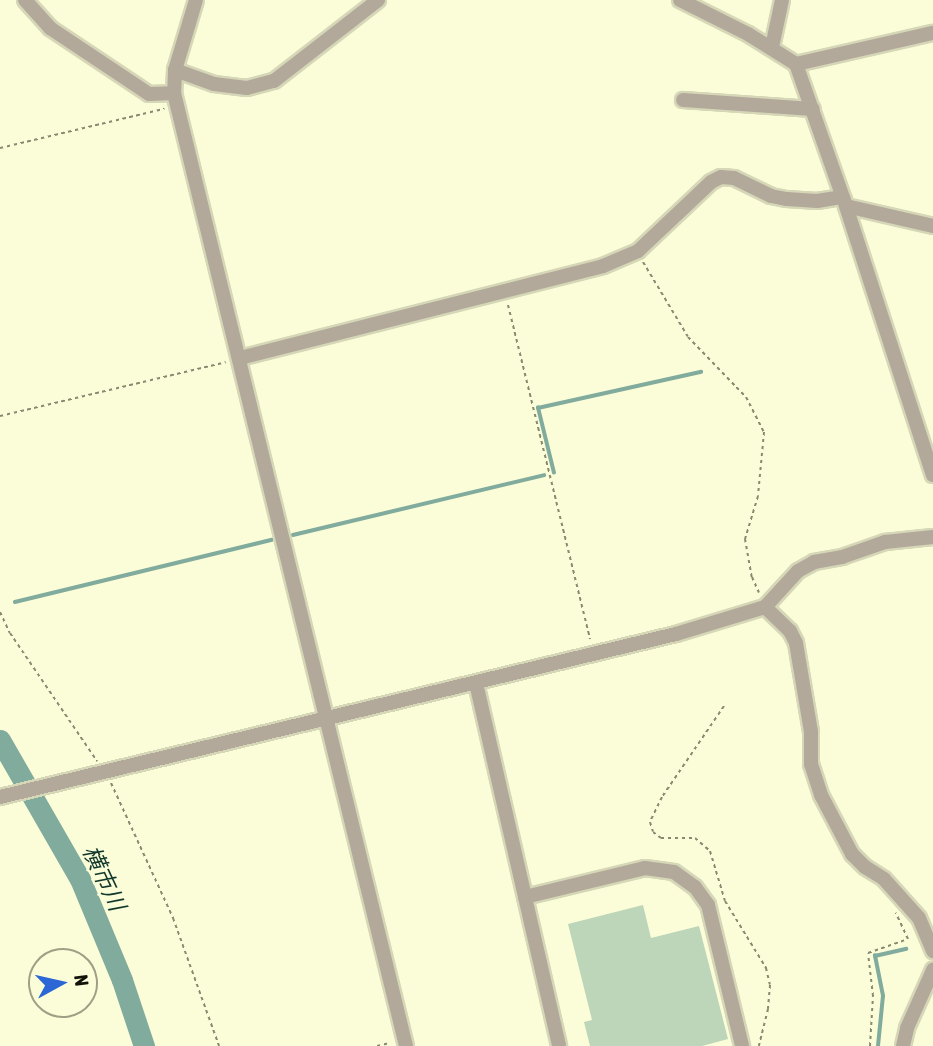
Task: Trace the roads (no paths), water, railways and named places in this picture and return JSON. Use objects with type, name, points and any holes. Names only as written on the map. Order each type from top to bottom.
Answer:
[{"type":"street","points":[[24,0],[50,27],[149,94],[176,99]]},
{"type":"street","points":[[197,0],[175,70],[176,99],[406,1046]]},
{"type":"street","points":[[175,70],[214,84],[247,88],[274,81],[378,0]]},
{"type":"street","points":[[680,0],[772,47],[796,64],[844,201],[933,475]]},
{"type":"street","points":[[772,47],[782,0]]},
{"type":"street","points":[[796,64],[933,33]]},
{"type":"street","points":[[682,100],[813,109]]},
{"type":"street","points":[[240,358],[505,294],[603,266],[638,251],[711,182],[721,177],[734,178],[771,196],[844,201],[933,226]]},
{"type":"street","points":[[0,797],[594,654],[765,607],[798,571],[814,562],[842,557],[885,542],[933,537]]},
{"type":"street","points":[[765,607],[790,631],[796,643],[811,732],[811,764],[821,795],[852,854],[864,867],[884,879],[919,918],[933,951]]},
{"type":"street","points":[[476,683],[559,1046]]},
{"type":"street","points":[[525,897],[645,868],[674,872],[695,887],[708,905],[742,1046]]},
{"type":"street","points":[[903,1046],[907,1028],[933,970]]},
{"type":"waterway","points":[[554,473],[538,408],[701,372]]},
{"type":"waterway","points":[[293,535],[544,475]]},
{"type":"waterway","points":[[15,602],[272,540]]},
{"type":"waterway","name":"横市川","points":[[0,740],[80,879],[122,980],[144,1046]]},
{"type":"waterway","points":[[878,1046],[883,996],[875,956],[906,949]]}]
